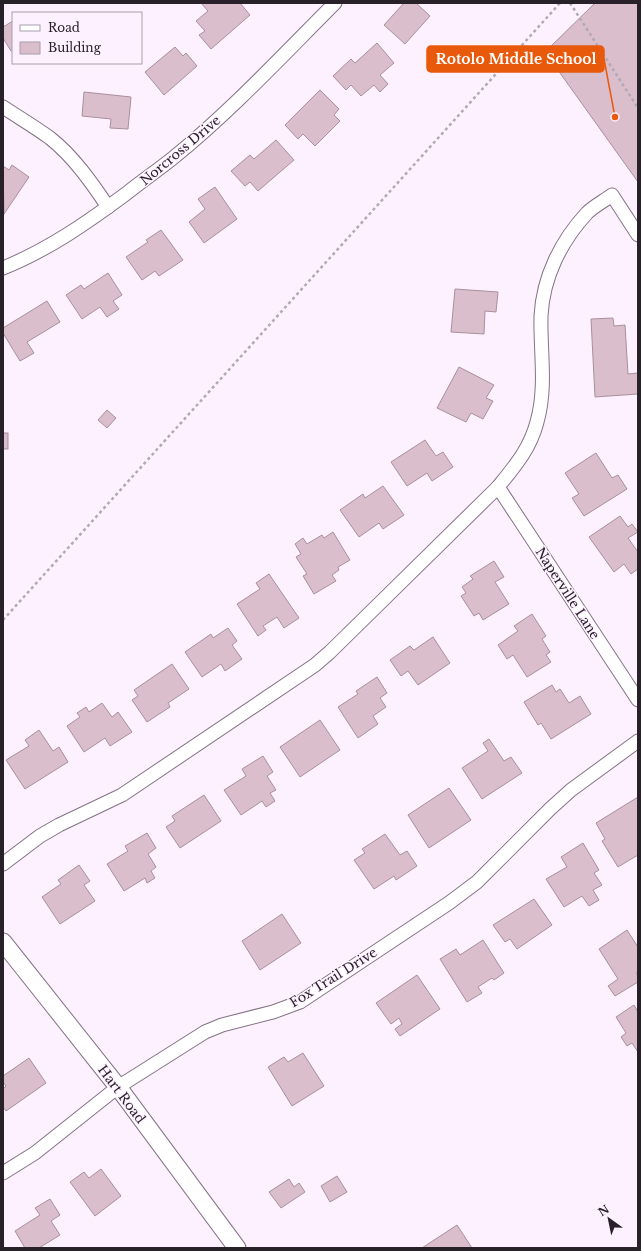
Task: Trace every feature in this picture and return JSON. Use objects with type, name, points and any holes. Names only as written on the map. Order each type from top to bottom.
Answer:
[{"type":"street","name":"Norcross Drive","points":[[3,268],[26,259],[67,235],[108,207],[174,157],[235,102],[335,3]]},
{"type":"street","points":[[3,107],[51,139],[74,162],[96,189],[108,207]]},
{"type":"street","points":[[3,864],[40,836],[59,825],[122,795],[315,665],[498,487],[520,460],[530,442],[537,421],[542,393],[543,364],[541,317],[543,297],[557,254],[571,232],[588,212],[612,195],[638,235]]},
{"type":"street","name":"Naperville Lane","points":[[498,487],[638,700]]},
{"type":"street","name":"Fox Trail Drive","points":[[3,1174],[35,1153],[118,1087],[206,1032],[222,1025],[274,1012],[300,1002],[449,903],[477,882],[571,790],[638,741]]},
{"type":"street","name":"Hart Road","points":[[3,942],[118,1087],[238,1248]]},
{"type":"path","points":[[3,620],[560,3]]},
{"type":"path","points":[[570,3],[638,108]]},
{"type":"building","points":[[201,3],[240,3],[250,15],[211,49],[199,35],[205,31],[196,21],[208,11]]},
{"type":"building","points":[[404,3],[416,3],[430,16],[405,44],[384,25]]},
{"type":"building","points":[[595,3],[638,3],[638,182],[545,52]]},
{"type":"building","points":[[12,22],[11,51],[3,38],[3,27]]},
{"type":"building","points":[[377,43],[394,63],[380,75],[388,84],[380,92],[374,85],[361,96],[351,85],[346,90],[333,76],[351,59],[355,63]]},
{"type":"building","points":[[175,47],[183,56],[186,53],[197,66],[164,95],[145,72]]},
{"type":"building","points":[[320,90],[339,109],[334,115],[340,121],[315,146],[303,134],[298,139],[285,125]]},
{"type":"building","points":[[84,92],[131,97],[128,129],[110,128],[111,119],[82,116]]},
{"type":"building","points":[[276,140],[294,160],[258,191],[250,182],[245,186],[231,171],[250,155],[254,159]]},
{"type":"building","points":[[12,165],[29,177],[4,214],[3,166],[9,170]]},
{"type":"building","points":[[215,187],[237,219],[204,243],[189,222],[205,209],[198,199]]},
{"type":"building","points":[[161,230],[183,260],[159,276],[155,271],[142,280],[126,257],[148,242],[146,240]]},
{"type":"building","points":[[108,273],[122,295],[113,301],[119,309],[107,317],[100,307],[82,319],[66,295],[81,285],[84,289]]},
{"type":"building","points":[[455,289],[498,292],[496,312],[485,311],[484,334],[451,332]]},
{"type":"building","points":[[47,301],[60,322],[27,342],[34,353],[20,361],[3,333],[3,328]]},
{"type":"building","points":[[613,318],[614,326],[625,325],[628,374],[638,373],[638,394],[595,397],[591,319]]},
{"type":"building","points":[[459,367],[494,385],[486,398],[493,401],[483,419],[471,413],[466,422],[437,408]]},
{"type":"building","points":[[107,410],[116,418],[107,428],[98,420]]},
{"type":"building","points":[[3,433],[8,433],[8,449],[3,449]]},
{"type":"building","points":[[425,440],[436,456],[443,452],[453,467],[432,481],[427,473],[407,486],[391,462]]},
{"type":"building","points":[[596,453],[612,478],[618,475],[627,489],[584,516],[572,498],[579,494],[565,473]]},
{"type":"building","points":[[383,486],[404,515],[383,529],[379,523],[359,537],[340,510],[363,494],[365,498]]},
{"type":"building","points":[[620,516],[628,527],[632,524],[638,532],[628,538],[638,552],[638,569],[631,574],[624,564],[614,572],[589,537]]},
{"type":"building","points":[[333,532],[350,560],[338,567],[339,570],[332,575],[336,581],[314,594],[303,576],[307,574],[296,557],[301,554],[295,544],[303,538],[307,544],[322,535],[324,538]]},
{"type":"building","points":[[494,561],[504,577],[495,582],[509,604],[483,620],[479,613],[474,616],[461,596],[466,593],[462,587],[473,579],[470,576]]},
{"type":"building","points":[[269,574],[299,618],[284,628],[277,617],[263,626],[266,630],[258,636],[237,604],[260,589],[256,583]]},
{"type":"building","points":[[532,614],[546,636],[542,639],[550,652],[546,655],[551,662],[527,677],[513,655],[507,659],[498,645],[518,631],[514,626]]},
{"type":"building","points":[[228,628],[237,641],[232,645],[242,659],[225,671],[221,664],[202,677],[185,652],[211,634],[213,638]]},
{"type":"building","points":[[433,637],[450,663],[418,685],[408,671],[401,676],[390,660],[410,646],[414,650]]},
{"type":"building","points":[[172,664],[189,689],[168,703],[170,707],[147,722],[132,700],[138,696],[134,690]]},
{"type":"building","points":[[377,677],[387,693],[380,698],[386,707],[373,716],[378,724],[358,738],[338,707],[358,694],[356,691]]},
{"type":"building","points":[[552,685],[556,692],[560,689],[569,703],[580,696],[591,714],[551,739],[541,723],[538,725],[524,702]]},
{"type":"building","points":[[102,703],[112,717],[118,712],[132,732],[110,746],[105,738],[84,752],[67,726],[80,717],[77,713],[86,707],[89,712]]},
{"type":"building","points":[[320,720],[340,750],[300,777],[280,747]]},
{"type":"building","points":[[39,730],[53,751],[59,747],[68,762],[25,789],[6,760],[29,746],[25,740]]},
{"type":"building","points":[[489,739],[504,761],[511,757],[522,773],[482,799],[462,768],[488,751],[483,743]]},
{"type":"building","points":[[263,756],[273,772],[267,776],[276,790],[270,793],[275,801],[266,807],[262,801],[241,815],[224,790],[246,776],[242,769]]},
{"type":"building","points":[[449,788],[471,820],[429,848],[408,815]]},
{"type":"building","points":[[204,795],[221,821],[180,848],[166,827],[175,821],[172,816]]},
{"type":"building","points":[[638,797],[638,855],[618,867],[602,841],[605,839],[596,823]]},
{"type":"building","points":[[147,833],[156,848],[148,854],[156,867],[151,871],[155,878],[147,883],[145,878],[124,891],[107,864],[128,851],[125,846]]},
{"type":"building","points":[[385,834],[400,855],[407,851],[417,866],[396,880],[394,876],[374,889],[354,860],[365,853],[362,849]]},
{"type":"building","points":[[583,843],[599,870],[594,873],[602,885],[593,890],[599,900],[589,906],[582,896],[564,907],[546,879],[567,867],[561,857]]},
{"type":"building","points":[[79,865],[90,881],[84,885],[95,901],[60,924],[42,897],[61,884],[58,880]]},
{"type":"building","points":[[534,899],[552,925],[517,949],[510,939],[505,942],[493,925]]},
{"type":"building","points":[[282,914],[301,943],[260,970],[242,941]]},
{"type":"building","points":[[627,930],[638,947],[638,982],[615,996],[608,986],[618,979],[599,949]]},
{"type":"building","points":[[483,940],[504,973],[494,980],[492,978],[478,987],[482,993],[467,1002],[440,959],[456,949],[460,955]]},
{"type":"building","points":[[417,975],[440,1009],[400,1036],[395,1029],[402,1024],[399,1018],[391,1024],[376,1003]]},
{"type":"building","points":[[634,1005],[638,1012],[638,1052],[632,1043],[627,1046],[621,1037],[626,1033],[616,1017]]},
{"type":"building","points":[[303,1053],[324,1086],[292,1106],[268,1067],[284,1057],[288,1062]]},
{"type":"building","points":[[29,1058],[46,1083],[6,1111],[3,1107],[3,1089],[6,1086],[3,1082],[3,1076]]},
{"type":"building","points":[[101,1169],[121,1196],[95,1216],[70,1182],[84,1172],[89,1178]]},
{"type":"building","points":[[337,1176],[347,1192],[330,1202],[321,1186]]},
{"type":"building","points":[[289,1179],[294,1187],[299,1183],[305,1192],[281,1208],[269,1192]]},
{"type":"building","points":[[50,1199],[60,1215],[51,1221],[60,1235],[39,1248],[25,1248],[15,1231],[40,1215],[35,1208]]},
{"type":"building","points":[[457,1225],[472,1248],[422,1248]]},
{"type":"place","name":"Rotolo Middle School","points":[[615,117]]}]
